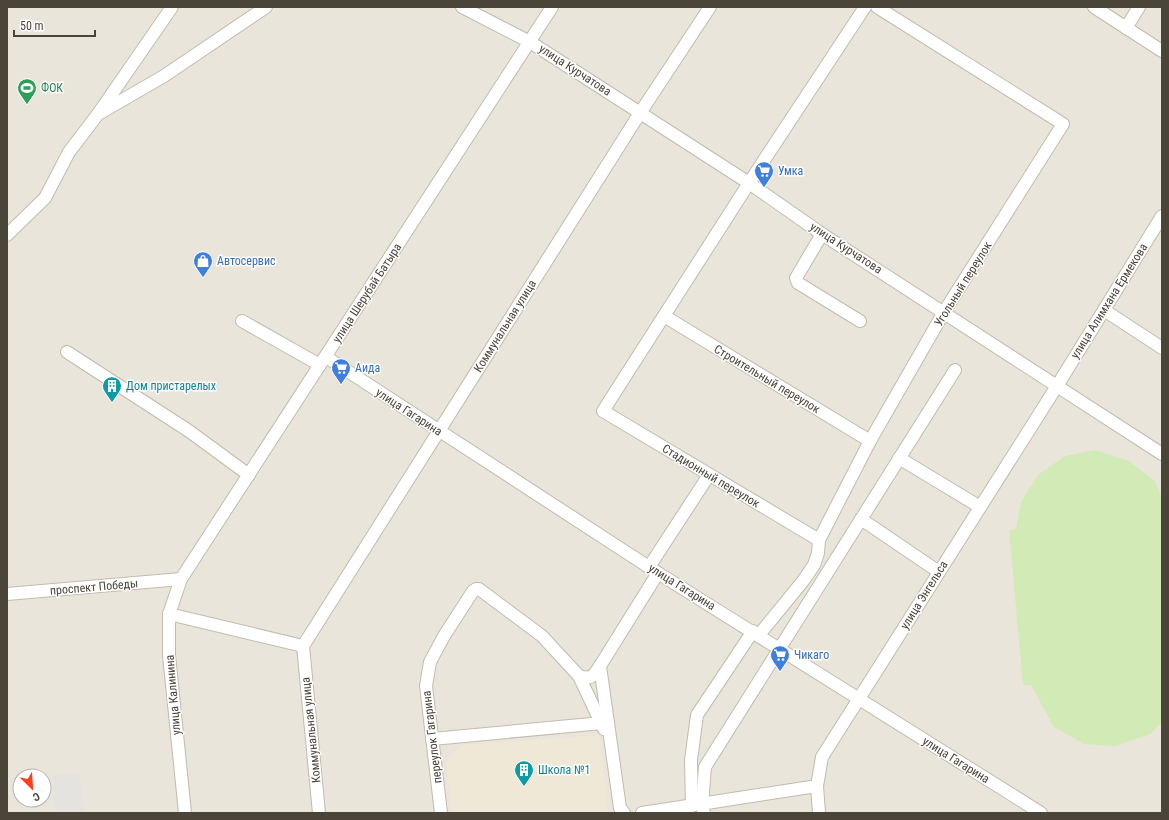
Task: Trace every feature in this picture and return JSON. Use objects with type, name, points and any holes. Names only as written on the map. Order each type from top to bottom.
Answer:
[{"type":"street","points":[[7,235],[45,198],[69,152],[98,114],[172,7]]},
{"type":"street","points":[[98,114],[164,76],[266,7]]},
{"type":"street","name":"улица Курчатова","points":[[462,7],[530,42],[749,183],[822,234],[1162,454]]},
{"type":"street","name":"улица Шерубай Батыра","points":[[181,579],[552,7]]},
{"type":"street","name":"Коммунальная улица","points":[[320,813],[303,646],[640,113],[710,7]]},
{"type":"street","points":[[664,316],[749,183],[865,7]]},
{"type":"street","name":"Угольный переулок","points":[[699,808],[691,760],[697,715],[756,633],[803,581],[814,564],[818,553],[819,540],[870,441],[944,312],[1063,124],[877,7]]},
{"type":"street","points":[[1094,7],[1162,51]]},
{"type":"street","points":[[1126,28],[1139,7]]},
{"type":"street","name":"улица Алимхана Ермекова","points":[[1057,386],[1162,216]]},
{"type":"street","points":[[822,234],[796,278],[798,283],[860,321]]},
{"type":"street","points":[[1104,310],[1162,348]]},
{"type":"street","name":"Стадионный переулок","points":[[664,316],[603,411],[819,540]]},
{"type":"street","name":"Строительный переулок","points":[[664,316],[870,441]]},
{"type":"street","name":"улица Гагарина","points":[[242,321],[323,361],[439,431],[654,570],[1041,813]]},
{"type":"street","points":[[67,352],[189,431],[249,475]]},
{"type":"street","points":[[699,808],[705,767],[955,370]]},
{"type":"street","name":"улица Энгельса","points":[[819,813],[817,786],[822,757],[1057,386]]},
{"type":"street","points":[[899,458],[980,506]]},
{"type":"street","points":[[579,676],[590,678],[600,666],[709,475]]},
{"type":"street","points":[[861,520],[939,572]]},
{"type":"street","name":"проспект Победы","points":[[7,594],[181,579]]},
{"type":"street","name":"улица Калинина","points":[[181,579],[169,614],[169,655],[185,813]]},
{"type":"street","name":"переулок Гагарина","points":[[441,813],[426,686],[430,662],[444,636],[473,591],[479,589],[542,636],[579,676]]},
{"type":"street","points":[[169,614],[303,646]]},
{"type":"street","points":[[600,666],[620,808],[624,813]]},
{"type":"street","points":[[579,676],[610,739]]},
{"type":"street","points":[[432,739],[602,723]]},
{"type":"street","points":[[642,813],[699,808],[817,786]]},
{"type":"shaded area","points":[[7,7],[1162,7],[1162,813],[7,813]]},
{"type":"shaded area","points":[[599,735],[608,813],[452,813],[446,760],[463,745]]},
{"type":"shaded area","points":[[80,773],[84,813],[55,813],[52,775]]},
{"type":"green space","points":[[1095,450],[1129,461],[1155,481],[1162,498],[1162,722],[1150,734],[1116,746],[1084,744],[1054,727],[1031,685],[1023,685],[1009,530],[1016,529],[1021,502],[1038,475],[1065,456]]},
{"type":"place","name":"ФОК","points":[[27,105]]},
{"type":"place","name":"Умка","points":[[764,188]]},
{"type":"place","name":"Автосервис","points":[[203,278]]},
{"type":"place","name":"Аида","points":[[341,385]]},
{"type":"place","name":"Дом пристарелых","points":[[112,403]]},
{"type":"place","name":"Чикаго","points":[[780,672]]},
{"type":"place","name":"Школа №1","points":[[524,787]]}]
